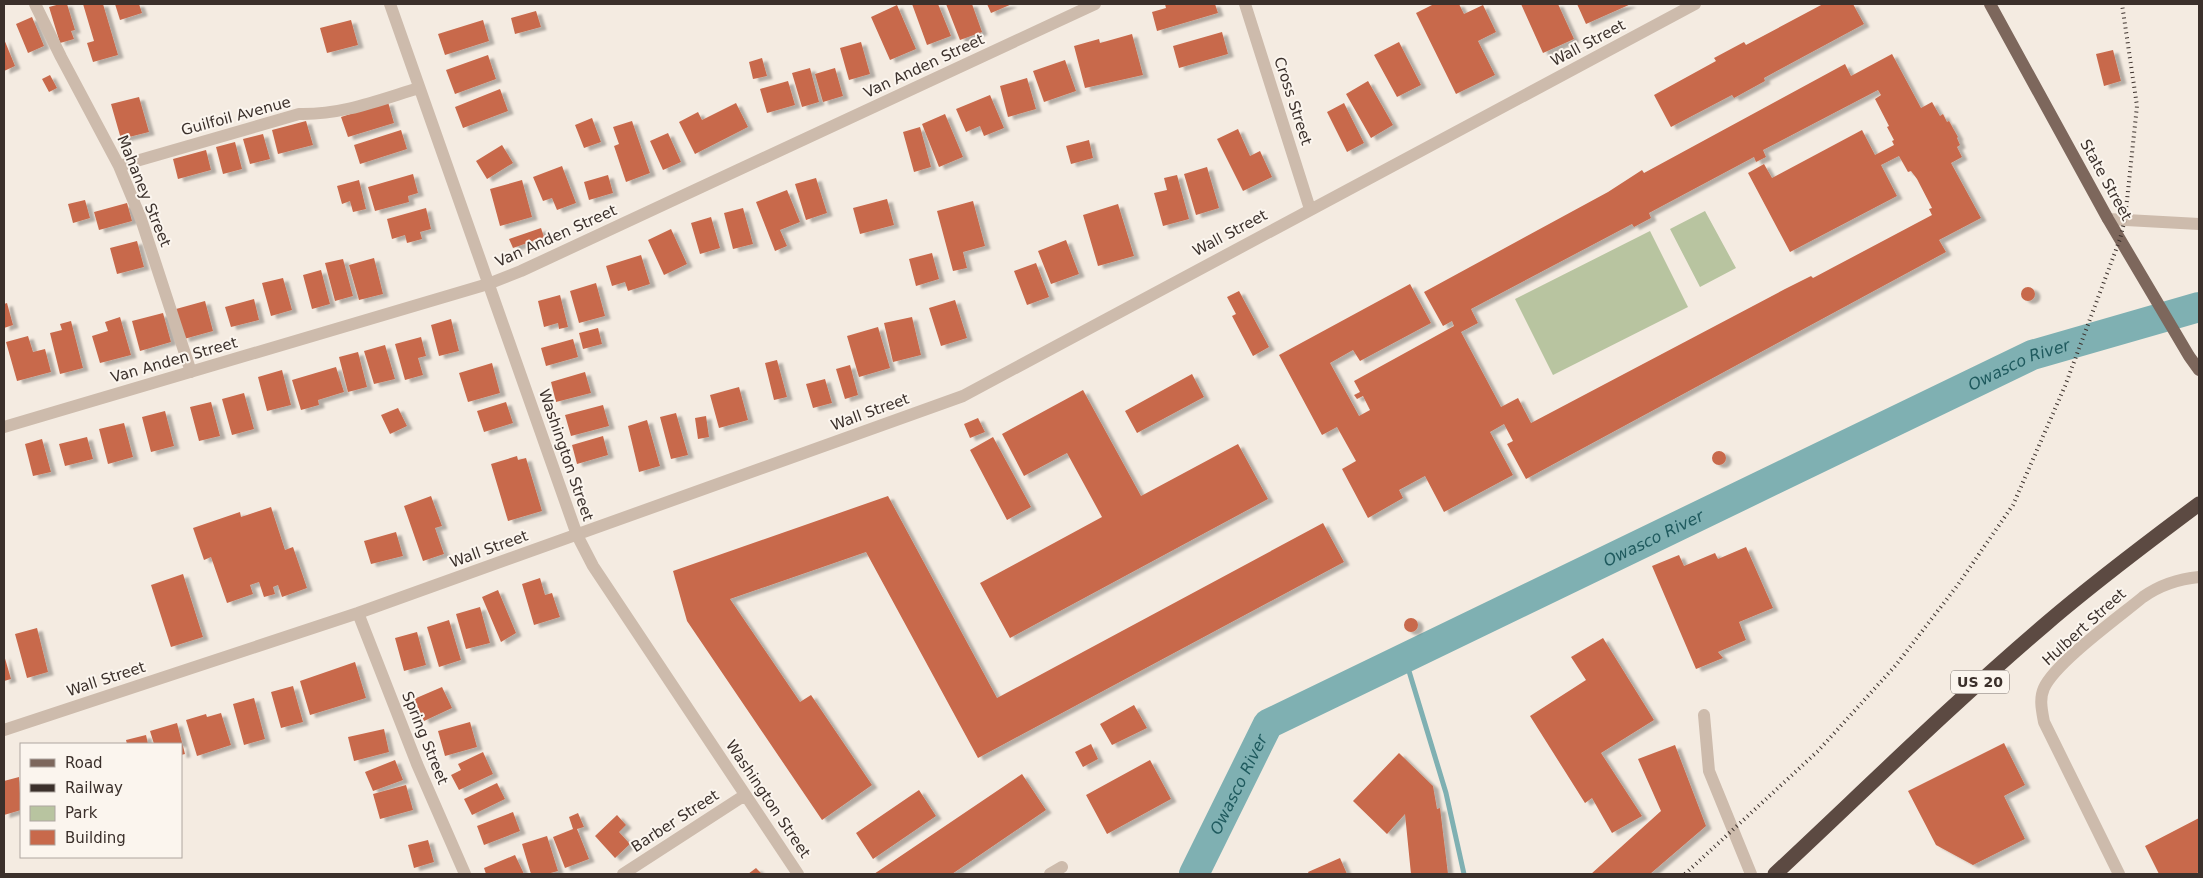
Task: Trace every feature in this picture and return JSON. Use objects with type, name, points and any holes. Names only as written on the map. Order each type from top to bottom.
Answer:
[{"type":"highway","name":"US 20","points":[[1775,874],[1969,692],[2048,622],[2124,560],[2199,504]]},
{"type":"main road","name":"State Street","points":[[1990,4],[2108,219],[2141,271],[2188,356],[2199,370]]},
{"type":"street","name":"Mahaney Street","points":[[35,4],[61,57],[120,166],[141,219],[191,372]]},
{"type":"street","name":"Washington Street","points":[[390,4],[577,535],[593,566],[798,874]]},
{"type":"street","name":"Van Anden Street","points":[[4,427],[488,284],[521,271],[1096,4]]},
{"type":"street","name":"Cross Street","points":[[1245,4],[1310,209]]},
{"type":"street","name":"Wall Street","points":[[4,730],[358,613],[963,396],[1695,4]]},
{"type":"street","name":"Guilfoil Avenue","points":[[120,166],[300,114],[325,115],[419,88]]},
{"type":"street","points":[[2108,219],[2199,224]]},
{"type":"street","name":"Hulbert Street","points":[[2119,874],[2044,722],[2041,708],[2042,694],[2058,669],[2143,596],[2157,587],[2173,581],[2199,577]]},
{"type":"street","name":"Spring Street","points":[[358,613],[417,764],[466,874]]},
{"type":"street","points":[[1704,715],[1709,771],[1751,874]]},
{"type":"street","name":"Barber Street","points":[[623,874],[746,795]]},
{"type":"street","points":[[1050,874],[1062,866]]},
{"type":"green space","points":[[1705,211],[1736,268],[1700,287],[1670,229]]},
{"type":"green space","points":[[1650,231],[1688,307],[1553,375],[1515,299]]},
{"type":"building","points":[[67,4],[75,30],[71,31],[74,39],[60,43],[49,7]]},
{"type":"building","points":[[83,4],[103,4],[118,55],[93,62],[87,43],[94,41]]},
{"type":"building","points":[[115,4],[139,4],[142,13],[120,20]]},
{"type":"building","points":[[912,4],[938,4],[951,36],[927,45]]},
{"type":"building","points":[[946,4],[972,4],[982,32],[960,40]]},
{"type":"building","points":[[987,4],[1012,4],[991,13]]},
{"type":"building","points":[[1165,4],[1215,4],[1218,13],[1157,31],[1152,12],[1166,8]]},
{"type":"building","points":[[1434,4],[1459,4],[1464,14],[1483,5],[1496,32],[1478,41],[1495,75],[1456,94],[1416,13]]},
{"type":"building","points":[[1521,4],[1558,4],[1574,39],[1543,53]]},
{"type":"building","points":[[1577,4],[1631,4],[1586,24]]},
{"type":"building","points":[[1823,4],[1853,4],[1864,24],[1764,78],[1765,81],[1734,98],[1732,95],[1671,127],[1654,95],[1716,61],[1714,58],[1744,42],[1746,45]]},
{"type":"building","points":[[897,5],[916,49],[890,60],[871,17]]},
{"type":"building","points":[[536,11],[541,27],[515,34],[511,18]]},
{"type":"building","points":[[32,17],[44,46],[28,53],[16,24]]},
{"type":"building","points":[[351,20],[358,45],[327,53],[320,28]]},
{"type":"building","points":[[483,20],[489,41],[445,55],[438,34]]},
{"type":"building","points":[[1222,32],[1228,54],[1179,68],[1173,46]]},
{"type":"building","points":[[1132,34],[1143,75],[1085,88],[1074,46],[1099,39],[1100,43]]},
{"type":"building","points":[[4,39],[15,66],[4,71]]},
{"type":"building","points":[[861,42],[870,74],[849,80],[840,48]]},
{"type":"building","points":[[1399,42],[1421,85],[1397,97],[1374,55]]},
{"type":"building","points":[[2113,50],[2121,81],[2104,86],[2096,54]]},
{"type":"building","points":[[1892,54],[1921,108],[1932,102],[1940,116],[1943,114],[1947,122],[1949,121],[1958,137],[1960,145],[1957,147],[1962,157],[1951,163],[1981,218],[1939,240],[1946,252],[1526,479],[1507,444],[1513,441],[1504,424],[1490,432],[1513,475],[1444,512],[1425,476],[1399,490],[1403,498],[1368,518],[1342,469],[1356,461],[1337,427],[1322,435],[1279,355],[1410,284],[1431,323],[1360,361],[1353,350],[1330,363],[1359,416],[1370,410],[1363,396],[1357,399],[1354,395],[1360,392],[1354,381],[1454,326],[1452,321],[1443,326],[1424,292],[1608,192],[1642,170],[1644,173],[1845,64],[1851,76]],"holes":[[[1878,90],[1881,95],[1875,99],[1889,126],[1887,127],[1894,140],[1892,141],[1894,145],[1875,155],[1862,130],[1772,178],[1764,164],[1748,173],[1790,252],[1897,196],[1881,165],[1899,156],[1908,172],[1911,171],[1917,179],[1932,208],[1929,209],[1932,215],[1813,278],[1811,276],[1785,289],[1531,423],[1518,398],[1501,407],[1461,332],[1478,323],[1471,309],[1632,224],[1634,227],[1651,218],[1649,213],[1754,157],[1756,162],[1766,157],[1763,150]]]},
{"type":"building","points":[[488,55],[496,79],[455,94],[446,70]]},
{"type":"building","points":[[762,58],[767,76],[753,79],[749,62]]},
{"type":"building","points":[[1065,60],[1076,91],[1044,102],[1033,71]]},
{"type":"building","points":[[810,68],[819,102],[802,107],[792,73]]},
{"type":"building","points":[[835,68],[843,96],[823,102],[815,74]]},
{"type":"building","points":[[50,75],[57,88],[49,92],[42,79]]},
{"type":"building","points":[[1027,78],[1036,109],[1008,117],[1000,86]]},
{"type":"building","points":[[788,81],[795,105],[767,113],[760,89]]},
{"type":"building","points":[[1368,81],[1393,125],[1371,138],[1346,94]]},
{"type":"building","points":[[500,89],[508,111],[463,128],[455,107]]},
{"type":"building","points":[[990,95],[1004,128],[984,136],[980,126],[966,132],[956,109]]},
{"type":"building","points":[[139,97],[149,132],[121,139],[111,104]]},
{"type":"building","points":[[388,102],[394,123],[348,137],[341,117]]},
{"type":"building","points":[[736,103],[748,127],[695,154],[679,122],[698,112],[702,120]]},
{"type":"building","points":[[1344,103],[1364,143],[1347,152],[1327,112]]},
{"type":"building","points":[[945,114],[963,157],[939,167],[922,124]]},
{"type":"building","points":[[592,118],[601,142],[584,148],[575,125]]},
{"type":"building","points":[[306,121],[313,145],[278,154],[272,130]]},
{"type":"building","points":[[632,121],[650,173],[626,182],[614,146],[619,144],[613,127]]},
{"type":"building","points":[[920,127],[931,167],[914,172],[903,132]]},
{"type":"building","points":[[1238,129],[1250,156],[1260,151],[1272,177],[1243,191],[1217,139]]},
{"type":"building","points":[[401,130],[407,149],[360,164],[354,145]]},
{"type":"building","points":[[668,133],[681,162],[663,170],[650,141]]},
{"type":"building","points":[[263,134],[270,159],[250,164],[243,139]]},
{"type":"building","points":[[1089,140],[1093,158],[1071,164],[1066,146]]},
{"type":"building","points":[[235,142],[242,169],[223,174],[216,147]]},
{"type":"building","points":[[502,145],[513,163],[487,179],[476,161]]},
{"type":"building","points":[[206,150],[211,170],[178,179],[173,159]]},
{"type":"building","points":[[562,166],[576,203],[557,210],[552,198],[543,201],[533,177]]},
{"type":"building","points":[[1207,167],[1219,208],[1196,215],[1184,174]]},
{"type":"building","points":[[413,174],[418,193],[408,196],[409,202],[375,211],[368,187]]},
{"type":"building","points":[[608,175],[613,193],[589,200],[584,182]]},
{"type":"building","points":[[1177,175],[1189,219],[1163,226],[1154,193],[1167,190],[1164,178]]},
{"type":"building","points":[[816,178],[827,213],[806,220],[795,184]]},
{"type":"building","points":[[359,180],[366,209],[353,212],[350,201],[342,204],[337,186]]},
{"type":"building","points":[[522,180],[532,217],[500,226],[490,189]]},
{"type":"building","points":[[787,190],[800,222],[780,230],[787,246],[775,251],[756,202]]},
{"type":"building","points":[[887,199],[894,225],[860,234],[853,208]]},
{"type":"building","points":[[85,200],[90,218],[73,223],[68,204]]},
{"type":"building","points":[[973,201],[985,246],[963,252],[967,268],[953,271],[937,211]]},
{"type":"building","points":[[127,203],[132,221],[99,230],[94,212]]},
{"type":"building","points":[[1118,204],[1134,256],[1098,266],[1083,215]]},
{"type":"building","points":[[426,208],[431,229],[420,232],[422,239],[407,243],[405,235],[392,239],[387,219]]},
{"type":"building","points":[[743,208],[753,244],[733,249],[724,213]]},
{"type":"building","points":[[711,217],[720,248],[700,254],[691,223]]},
{"type":"building","points":[[541,228],[544,237],[513,248],[509,239]]},
{"type":"building","points":[[671,229],[687,264],[664,275],[648,240]]},
{"type":"building","points":[[1066,240],[1079,274],[1051,284],[1038,251]]},
{"type":"building","points":[[137,241],[144,267],[117,274],[110,248]]},
{"type":"building","points":[[932,253],[939,279],[916,286],[909,259]]},
{"type":"building","points":[[641,255],[650,284],[628,291],[625,282],[612,286],[606,266]]},
{"type":"building","points":[[374,258],[383,294],[359,300],[349,265]]},
{"type":"building","points":[[343,259],[353,296],[335,301],[325,263]]},
{"type":"building","points":[[1036,263],[1049,297],[1027,305],[1014,271]]},
{"type":"building","points":[[321,270],[330,304],[312,309],[303,275]]},
{"type":"building","points":[[283,278],[292,310],[271,316],[262,283]]},
{"type":"building","points":[[596,283],[605,316],[579,323],[570,291]]},
{"type":"building","points":[[2028,287],[2033,289],[2035,294],[2033,299],[2028,301],[2023,299],[2021,294],[2023,289]]},
{"type":"building","points":[[1239,291],[1269,347],[1253,356],[1232,316],[1236,314],[1227,297]]},
{"type":"building","points":[[560,295],[568,327],[559,329],[558,323],[544,327],[538,301]]},
{"type":"building","points":[[254,299],[259,320],[231,327],[225,307]]},
{"type":"building","points":[[955,300],[967,338],[941,346],[929,308]]},
{"type":"building","points":[[205,301],[213,331],[184,339],[176,309]]},
{"type":"building","points":[[7,303],[13,325],[4,328],[4,304]]},
{"type":"building","points":[[163,313],[171,342],[140,351],[132,321]]},
{"type":"building","points":[[120,317],[131,355],[100,363],[92,336],[108,331],[105,322]]},
{"type":"building","points":[[912,317],[921,355],[893,362],[884,323]]},
{"type":"building","points":[[451,319],[459,351],[439,356],[431,325]]},
{"type":"building","points":[[71,321],[83,368],[60,374],[50,333],[62,330],[60,324]]},
{"type":"building","points":[[878,327],[890,368],[859,377],[847,336]]},
{"type":"building","points":[[598,328],[602,344],[583,349],[579,333]]},
{"type":"building","points":[[28,336],[33,352],[45,349],[51,372],[17,381],[6,342]]},
{"type":"building","points":[[421,337],[426,356],[418,358],[423,375],[405,380],[395,344]]},
{"type":"building","points":[[573,339],[578,357],[546,366],[541,348]]},
{"type":"building","points":[[385,345],[395,379],[374,384],[364,351]]},
{"type":"building","points":[[358,352],[367,387],[348,392],[339,357]]},
{"type":"building","points":[[777,360],[787,397],[774,400],[765,363]]},
{"type":"building","points":[[492,363],[500,393],[468,402],[459,373]]},
{"type":"building","points":[[850,365],[858,395],[845,399],[836,369]]},
{"type":"building","points":[[336,367],[344,392],[318,400],[319,405],[301,410],[292,380]]},
{"type":"building","points":[[282,370],[291,405],[267,411],[258,377]]},
{"type":"building","points":[[585,372],[591,393],[556,402],[551,382]]},
{"type":"building","points":[[1192,374],[1204,397],[1137,433],[1125,411]]},
{"type":"building","points":[[825,379],[832,403],[813,408],[806,384]]},
{"type":"building","points":[[739,387],[748,420],[719,428],[710,395]]},
{"type":"building","points":[[1083,390],[1141,496],[1238,444],[1268,499],[1010,638],[980,583],[1102,517],[1067,453],[1024,476],[1002,434]]},
{"type":"building","points":[[244,393],[254,429],[232,435],[222,399]]},
{"type":"building","points":[[211,402],[220,436],[199,441],[190,407]]},
{"type":"building","points":[[506,402],[513,423],[484,432],[477,411]]},
{"type":"building","points":[[603,405],[609,426],[571,436],[565,415]]},
{"type":"building","points":[[398,408],[407,426],[390,434],[381,415]]},
{"type":"building","points":[[165,411],[174,446],[151,452],[142,417]]},
{"type":"building","points":[[676,413],[688,455],[671,459],[660,417]]},
{"type":"building","points":[[706,416],[709,437],[698,439],[695,418]]},
{"type":"building","points":[[978,418],[985,432],[970,438],[964,424]]},
{"type":"building","points":[[647,420],[660,466],[639,472],[628,426]]},
{"type":"building","points":[[124,423],[133,457],[108,464],[99,429]]},
{"type":"building","points":[[603,436],[608,455],[577,464],[572,445]]},
{"type":"building","points":[[87,437],[93,459],[65,466],[59,444]]},
{"type":"building","points":[[993,437],[1031,507],[1007,520],[970,450]]},
{"type":"building","points":[[42,439],[51,472],[33,476],[25,444]]},
{"type":"building","points":[[1719,451],[1724,453],[1726,458],[1724,463],[1719,465],[1714,463],[1712,458],[1714,453]]},
{"type":"building","points":[[517,456],[518,460],[526,458],[542,511],[508,521],[491,464]]},
{"type":"building","points":[[431,496],[442,526],[435,528],[444,554],[423,561],[404,506]]},
{"type":"building","points":[[888,496],[997,698],[1323,523],[1344,562],[978,758],[866,552],[730,599],[800,702],[811,695],[872,785],[822,820],[687,621],[673,571]]},
{"type":"building","points":[[271,507],[285,550],[293,547],[307,588],[282,597],[278,585],[273,587],[275,594],[264,597],[259,582],[250,585],[253,594],[227,603],[211,557],[204,560],[193,528],[240,512],[241,517]]},
{"type":"building","points":[[396,532],[403,556],[371,564],[364,541]]},
{"type":"building","points":[[1746,547],[1773,608],[1739,622],[1746,640],[1718,652],[1723,658],[1696,669],[1652,566],[1679,555],[1684,566],[1715,553],[1718,559]]},
{"type":"building","points":[[183,574],[203,637],[171,647],[151,585]]},
{"type":"building","points":[[540,578],[545,595],[552,593],[560,617],[534,625],[522,584]]},
{"type":"building","points":[[498,590],[516,633],[501,642],[482,597]]},
{"type":"building","points":[[480,607],[490,643],[466,649],[456,614]]},
{"type":"building","points":[[1411,618],[1416,620],[1418,625],[1416,630],[1411,632],[1406,630],[1404,625],[1406,620]]},
{"type":"building","points":[[449,620],[461,660],[439,667],[427,627]]},
{"type":"building","points":[[37,628],[48,672],[27,678],[15,634]]},
{"type":"building","points":[[417,632],[426,665],[404,671],[395,638]]},
{"type":"building","points":[[1603,638],[1654,720],[1601,753],[1642,816],[1612,833],[1592,798],[1585,803],[1530,716],[1586,680],[1571,657]]},
{"type":"building","points":[[4,655],[11,679],[4,681]]},
{"type":"building","points":[[355,662],[366,698],[310,715],[300,681]]},
{"type":"building","points":[[293,686],[303,722],[281,728],[271,692]]},
{"type":"building","points":[[442,687],[452,708],[424,721],[414,699]]},
{"type":"building","points":[[254,698],[265,739],[244,745],[233,704]]},
{"type":"building","points":[[1134,705],[1147,728],[1112,745],[1100,724]]},
{"type":"building","points":[[221,713],[231,745],[197,756],[186,720],[206,714],[207,717]]},
{"type":"building","points":[[470,722],[477,747],[445,756],[438,731]]},
{"type":"building","points":[[177,723],[185,754],[182,755],[182,743],[154,743],[150,731]]},
{"type":"building","points":[[384,729],[389,752],[354,761],[348,737]]},
{"type":"building","points":[[146,735],[148,743],[127,743],[126,740]]},
{"type":"building","points":[[2004,743],[2025,785],[2004,796],[2025,839],[1973,865],[1936,845],[1908,791]]},
{"type":"building","points":[[1091,744],[1098,759],[1083,767],[1075,752]]},
{"type":"building","points":[[1675,745],[1706,826],[1650,874],[1591,874],[1661,811],[1638,759]]},
{"type":"building","points":[[483,752],[493,774],[459,790],[451,775],[461,770],[458,764]]},
{"type":"building","points":[[1399,753],[1433,786],[1437,809],[1440,808],[1448,874],[1411,874],[1405,814],[1387,834],[1353,801]]},
{"type":"building","points":[[395,760],[403,780],[373,791],[365,772]]},
{"type":"building","points":[[1150,760],[1171,799],[1107,834],[1086,795]]},
{"type":"building","points":[[1022,774],[1046,810],[952,874],[874,874]]},
{"type":"building","points":[[19,777],[20,810],[4,815],[4,781]]},
{"type":"building","points":[[497,783],[505,799],[472,815],[464,799]]},
{"type":"building","points":[[406,785],[413,810],[380,819],[373,794]]},
{"type":"building","points":[[919,790],[936,816],[873,859],[856,833]]},
{"type":"building","points":[[513,812],[520,831],[484,845],[477,826]]},
{"type":"building","points":[[578,813],[584,827],[577,829],[589,859],[565,868],[553,837],[573,829],[569,817]]},
{"type":"building","points":[[617,815],[626,825],[619,832],[630,844],[615,858],[595,836]]},
{"type":"building","points":[[2199,818],[2199,872],[2195,874],[2159,874],[2145,846]]},
{"type":"building","points":[[547,836],[558,871],[547,874],[531,874],[522,844]]},
{"type":"building","points":[[428,840],[434,862],[414,868],[408,845]]},
{"type":"building","points":[[515,855],[524,874],[486,874],[484,868]]},
{"type":"building","points":[[1340,858],[1347,874],[1309,874],[1308,872]]},
{"type":"building","points":[[756,868],[762,874],[748,874]]},
{"type":"waterway","name":"Owasco River","points":[[1194,874],[1268,724],[2032,355],[2199,307]]},
{"type":"waterway","points":[[1405,658],[1446,793],[1464,874]]},
{"type":"railway","points":[[1685,874],[1818,751],[1896,665],[1957,586],[2013,505],[2065,386],[2120,239],[2125,219],[2137,106],[2122,4]]}]
